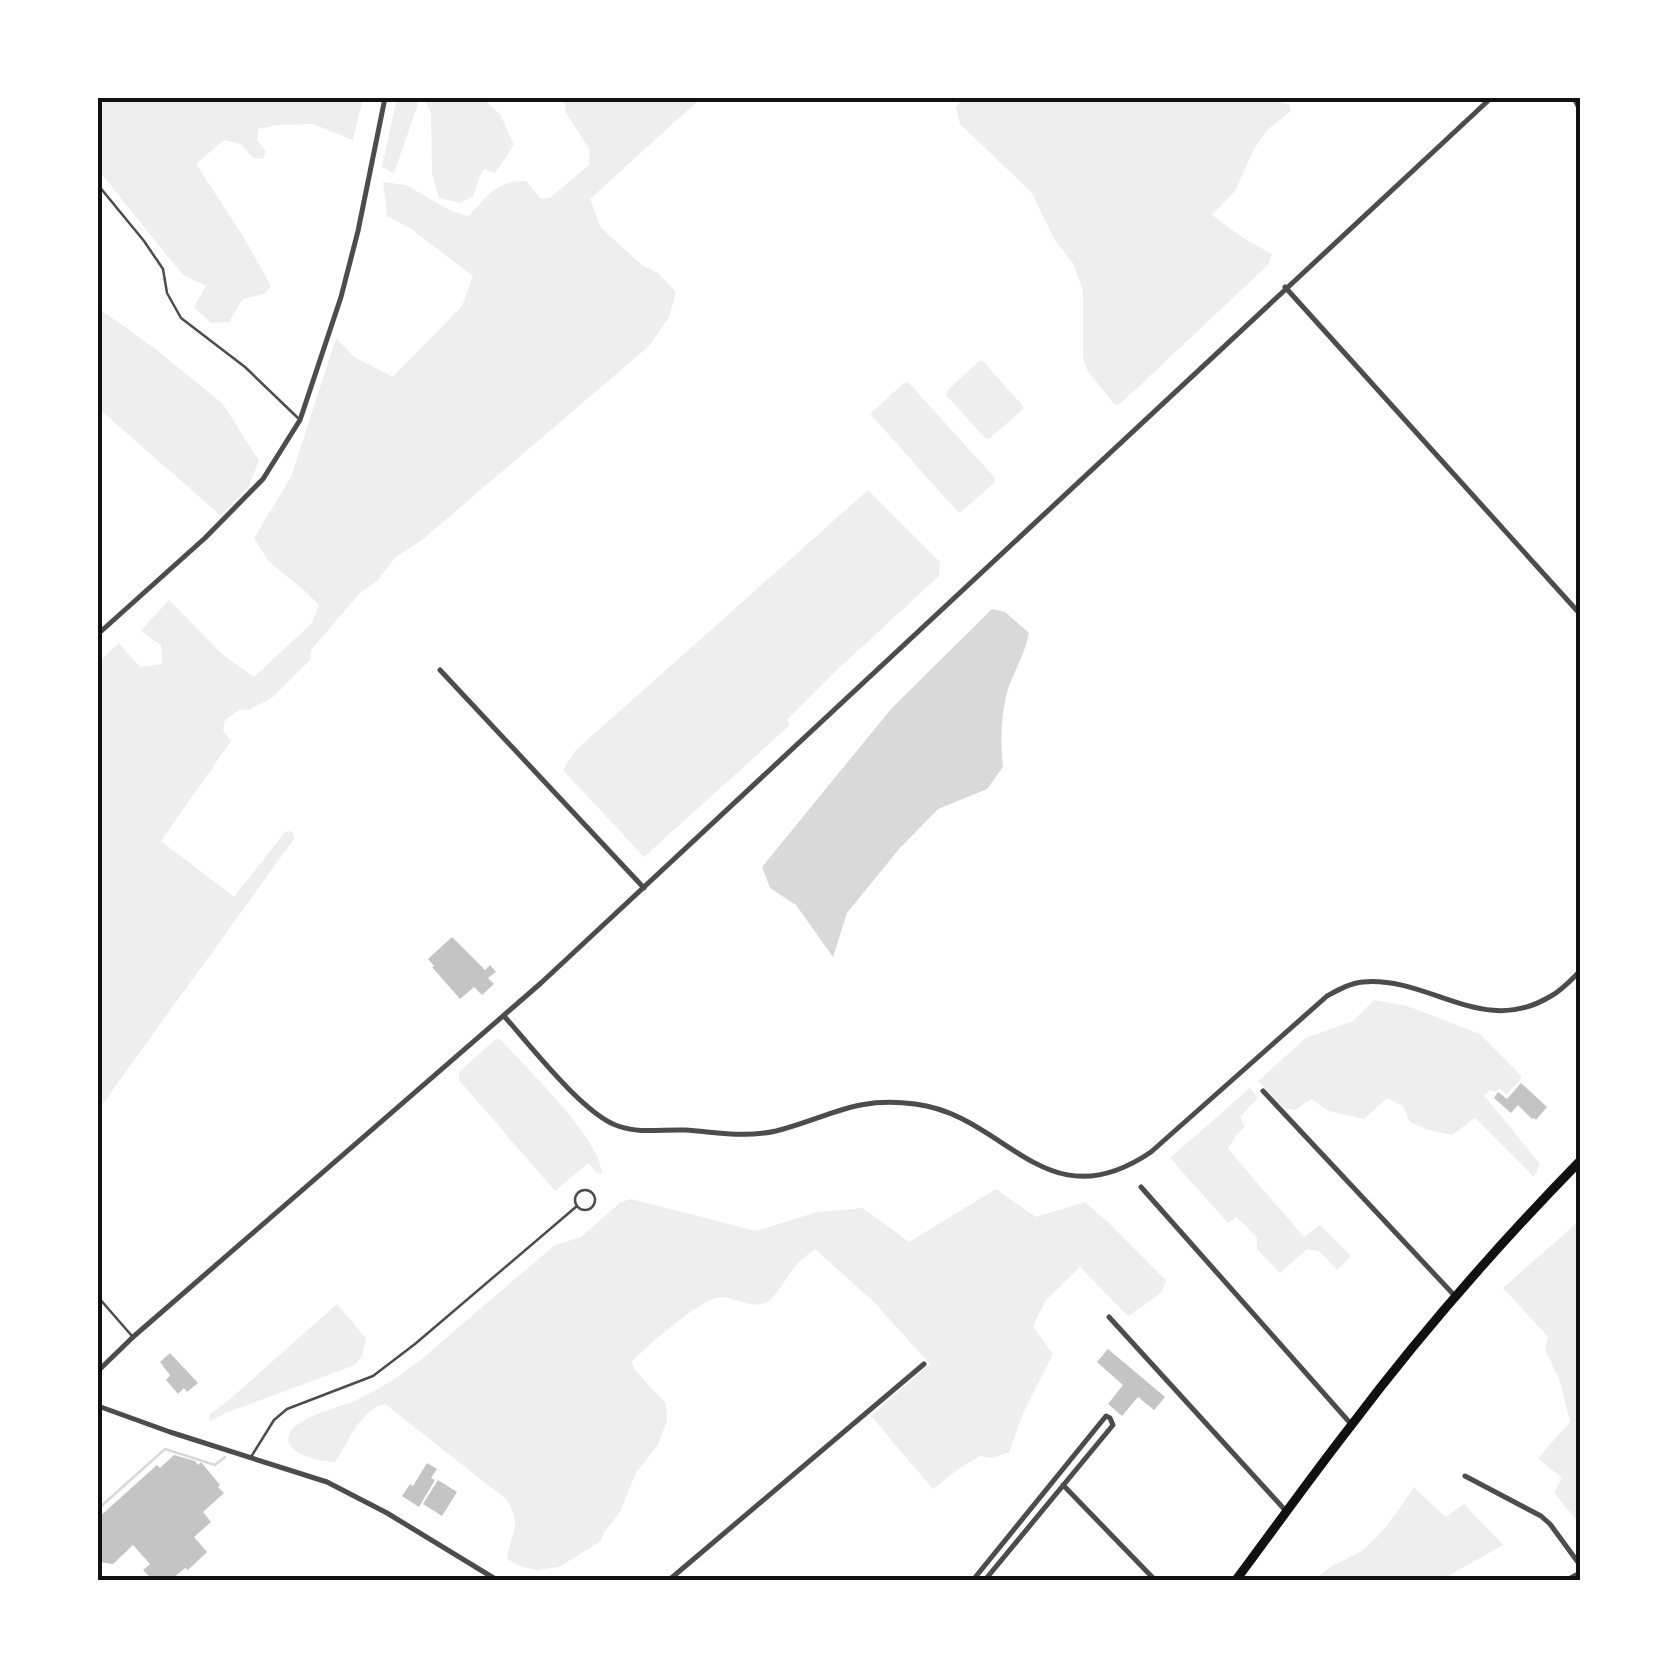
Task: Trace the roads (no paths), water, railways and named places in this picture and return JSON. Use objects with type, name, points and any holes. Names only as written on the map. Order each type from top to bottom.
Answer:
[{"type":"highway","points":[[1236,1580],[1352,1424],[1456,1297],[1580,1161]]},
{"type":"street","points":[[98,634],[263,479],[300,420],[341,298],[384,98]]},
{"type":"street","points":[[98,1370],[504,1016],[1492,98]]},
{"type":"street","points":[[1574,98],[1580,101]]},
{"type":"street","points":[[1574,98],[1580,110]]},
{"type":"street","points":[[1286,287],[1580,614]]},
{"type":"street","points":[[440,670],[644,888]]},
{"type":"street","points":[[504,1016],[586,1106],[611,1124],[628,1129],[748,1135],[793,1126],[855,1104],[921,1104],[978,1126],[1037,1166],[1079,1176],[1121,1168],[1150,1152],[1327,996],[1344,986],[1386,982],[1472,1008],[1502,1012],[1550,997],[1580,971]]},
{"type":"street","points":[[1263,1091],[1456,1297]]},
{"type":"street","points":[[1141,1187],[1352,1424]]},
{"type":"street","points":[[1109,1317],[1287,1512]]},
{"type":"street","points":[[670,1580],[924,1364]]},
{"type":"street","points":[[98,1406],[323,1480],[497,1580]]},
{"type":"street","points":[[973,1580],[1106,1416],[1110,1418],[1113,1425],[985,1580]]},
{"type":"street","points":[[1465,1476],[1540,1516],[1580,1564]]},
{"type":"street","points":[[1056,1478],[1154,1580]]},
{"type":"street","points":[[1566,1580],[1580,1572]]},
{"type":"lane","points":[[98,186],[163,268],[167,293],[182,318],[245,367],[300,420]]},
{"type":"lane","points":[[250,1458],[274,1420],[287,1409],[373,1376],[577,1206]]},
{"type":"lane","points":[[98,1297],[134,1337]]},
{"type":"waterway","points":[[98,1509],[165,1449],[215,1465],[225,1457]]}]
